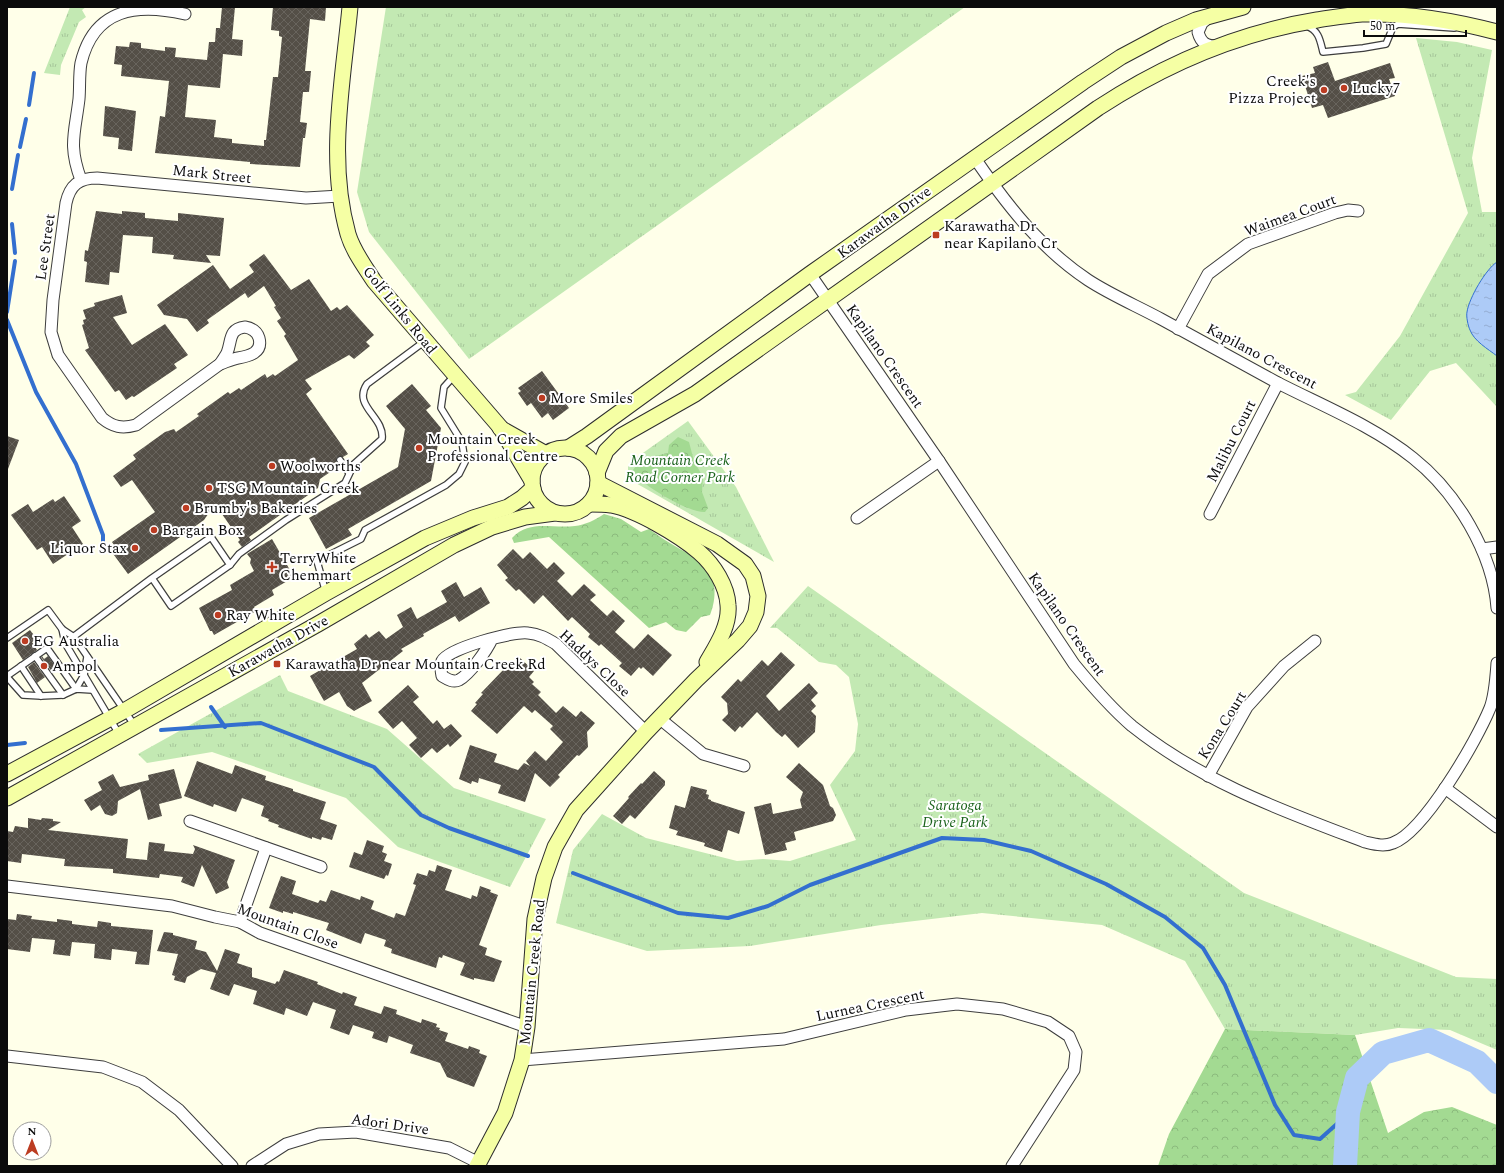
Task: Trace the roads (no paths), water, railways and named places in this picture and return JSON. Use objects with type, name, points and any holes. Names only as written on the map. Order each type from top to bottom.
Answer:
[{"type":"main road","name":"Golf Links Road","points":[[350,7],[336,164],[340,196],[348,235],[361,262],[374,281],[500,427],[532,484]]},
{"type":"main road","name":"Karawatha Drive","points":[[568,448],[587,436],[974,157],[1121,57],[1166,33],[1212,15],[1243,7]]},
{"type":"main road","name":"Karawatha Drive","points":[[597,478],[608,447],[621,436],[695,394],[1131,87],[1165,68],[1217,46],[1256,33],[1360,11],[1414,16],[1476,26],[1497,32]]},
{"type":"main road","name":"Golf Links Road","points":[[500,427],[546,454]]},
{"type":"main road","points":[[568,448],[578,451],[586,456],[593,464],[597,478],[597,490],[589,504],[573,513],[555,513],[540,503],[532,484],[534,470],[539,461],[546,454],[557,449],[568,448]]},
{"type":"main road","name":"Mountain Creek Road","points":[[478,1165],[505,1113],[522,1060],[527,1027],[535,919],[544,878],[555,846],[576,810],[659,718],[738,640],[750,626],[756,612],[758,596],[753,576],[745,564],[717,544],[597,478]]},
{"type":"main road","name":"Karawatha Drive","points":[[7,774],[110,719],[326,593],[425,538],[473,518],[508,507],[522,498],[532,484]]},
{"type":"main road","name":"Mountain Creek Road","points":[[589,504],[612,506],[653,521],[700,553],[716,571],[724,587],[728,605],[726,622],[718,644],[696,680]]},
{"type":"main road","name":"Karawatha Drive","points":[[7,798],[318,624],[454,545],[492,527],[525,516],[555,513]]},
{"type":"street","points":[[81,180],[72,152],[79,96],[81,64],[90,37],[106,20],[128,11],[155,8],[184,14]]},
{"type":"street","points":[[1212,15],[1202,23],[1198,32],[1200,39],[1207,46],[1217,46]]},
{"type":"street","name":"Kapilano Crescent","points":[[974,157],[992,184],[1037,239],[1068,266],[1089,281],[1278,383],[1378,434],[1414,458],[1448,494],[1474,531],[1482,549],[1493,566],[1497,608]]},
{"type":"street","name":"Mark Street","points":[[81,180],[97,178],[306,198],[340,196]]},
{"type":"street","name":"Lee Street","points":[[81,180],[70,189],[66,202],[53,300],[51,332],[58,355],[102,418],[110,425],[125,428],[136,425],[220,364]]},
{"type":"street","name":"Waimea Court","points":[[1178,329],[1208,274],[1248,244],[1335,213],[1348,210],[1358,211]]},
{"type":"street","name":"Kapilano Crescent","points":[[810,274],[939,461],[1074,664],[1094,688],[1132,725],[1172,754],[1208,776],[1258,802],[1365,842],[1379,845],[1393,843],[1406,835],[1425,816],[1469,752],[1490,707],[1497,663]]},
{"type":"street","name":"Malibu Court","points":[[1210,514],[1278,383]]},
{"type":"street","points":[[857,518],[939,461]]},
{"type":"street","points":[[1482,549],[1497,547]]},
{"type":"street","name":"Haddys Close","points":[[492,639],[489,647],[458,680],[449,681],[442,676],[440,668],[442,660],[450,654],[481,641],[514,633],[526,632],[540,634],[556,644],[646,732]]},
{"type":"street","name":"Kona Court","points":[[1208,776],[1247,707],[1284,666],[1315,641]]},
{"type":"street","points":[[659,718],[703,754],[744,766]]},
{"type":"street","points":[[1445,788],[1497,827]]},
{"type":"street","points":[[190,821],[321,868]]},
{"type":"street","points":[[240,922],[266,848]]},
{"type":"street","name":"Mountain Close","points":[[7,886],[172,906],[215,918],[240,922],[267,935],[527,1027]]},
{"type":"street","name":"Lurnea Crescent","points":[[522,1060],[784,1039],[906,1010],[957,1004],[1003,1009],[1048,1022],[1069,1036],[1076,1052],[1074,1070],[1012,1166]]},
{"type":"street","points":[[7,1056],[103,1067],[142,1082],[180,1110],[232,1166]]},
{"type":"street","name":"Adori Drive","points":[[252,1166],[286,1144],[319,1134],[356,1132],[449,1148],[478,1165]]},
{"type":"lane","points":[[1300,23],[1313,29],[1319,35],[1323,52],[1386,44],[1393,27],[1398,24],[1449,29],[1476,26]]},
{"type":"lane","points":[[152,578],[171,606],[230,565],[239,554],[286,520],[345,483],[354,464],[382,439],[380,424],[364,403],[364,388],[367,384],[425,341]]},
{"type":"lane","points":[[326,593],[317,561],[361,539],[365,530],[446,485],[459,474],[465,462],[462,442],[441,408],[444,387],[455,376]]},
{"type":"lane","points":[[340,460],[349,473]]},
{"type":"lane","points":[[65,643],[152,578],[211,537],[230,565]]},
{"type":"lane","points":[[7,638],[48,610],[62,629],[74,636],[124,711],[136,725]]},
{"type":"lane","points":[[62,629],[65,643],[119,735]]},
{"type":"lane","points":[[88,658],[84,675],[76,688],[63,695],[23,695],[7,676],[48,648],[76,688],[92,690]]},
{"type":"lane","points":[[35,656],[63,695]]},
{"type":"lane","points":[[21,666],[41,696]]},
{"type":"water","points":[[1497,262],[1497,356],[1472,334],[1468,324],[1467,314],[1468,306],[1479,284],[1488,271]]},
{"type":"waterway","points":[[29,105],[34,73]]},
{"type":"waterway","points":[[20,147],[26,119]]},
{"type":"waterway","points":[[12,189],[18,155]]},
{"type":"waterway","points":[[12,224],[15,253]]},
{"type":"waterway","points":[[7,312],[15,261]]},
{"type":"waterway","points":[[7,320],[36,392],[76,464],[103,535],[103,549]]},
{"type":"waterway","points":[[211,707],[225,727]]},
{"type":"waterway","points":[[161,730],[261,723],[374,767],[421,815],[449,828],[528,856]]},
{"type":"waterway","points":[[7,745],[25,743]]},
{"type":"waterway","points":[[573,873],[678,913],[728,918],[768,906],[810,885],[942,838],[984,840],[1031,851],[1106,884],[1165,917],[1203,948],[1225,985],[1275,1105],[1294,1135],[1320,1139],[1339,1122],[1349,1107]]},
{"type":"waterway","points":[[1345,1166],[1348,1112],[1357,1078],[1383,1053],[1429,1040],[1477,1062],[1497,1082]]},
{"type":"place","name":"Lucky7","points":[[1344,88]]},
{"type":"place","name":"Creek's Pizza Project","points":[[1324,90]]},
{"type":"place","name":"Karawatha Dr near Kapilano Cr","points":[[936,235]]},
{"type":"place","name":"More Smiles","points":[[542,398]]},
{"type":"place","name":"Mountain Creek Professional Centre","points":[[419,448]]},
{"type":"place","name":"Woolworths","points":[[272,466]]},
{"type":"place","name":"TSG Mountain Creek","points":[[209,488]]},
{"type":"place","name":"Brumby's Bakeries","points":[[186,508]]},
{"type":"place","name":"Bargain Box","points":[[154,530]]},
{"type":"place","name":"Liquor Stax","points":[[135,548]]},
{"type":"place","name":"TerryWhite Chemmart","points":[[272,567]]},
{"type":"place","name":"Ray White","points":[[218,615]]},
{"type":"place","name":"EG Australia","points":[[25,641]]},
{"type":"place","name":"Karawatha Dr near Mountain Creek Rd","points":[[277,664]]},
{"type":"place","name":"Ampol","points":[[44,666]]},
{"type":"park label","name":"Mountain Creek Road Corner Park","points":[[680,468]]},
{"type":"park label","name":"Saratoga Drive Park","points":[[955,814]]}]
